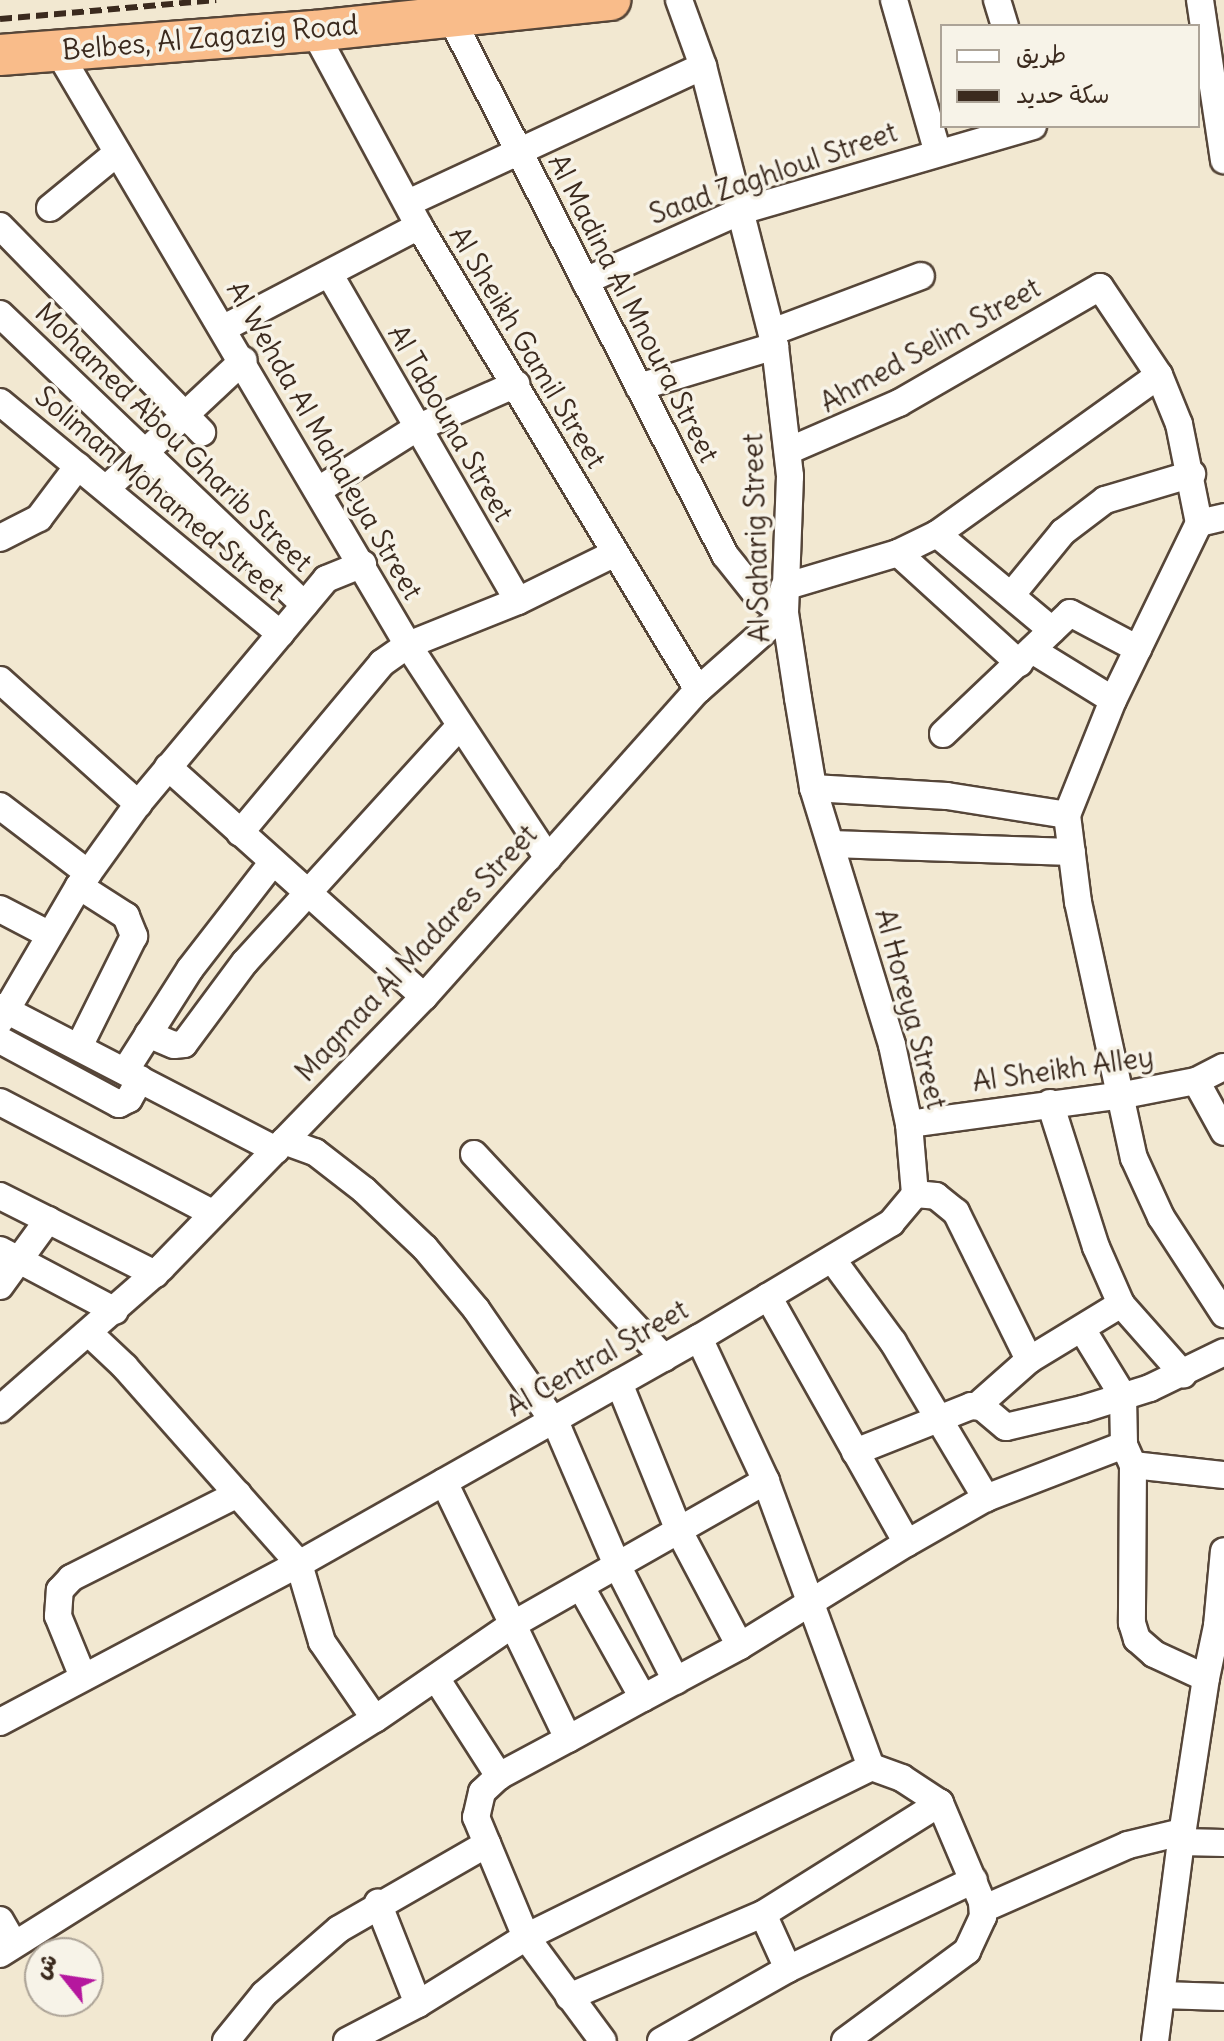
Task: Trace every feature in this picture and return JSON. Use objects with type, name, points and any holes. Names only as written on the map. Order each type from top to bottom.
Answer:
[{"type":"highway","name":"Belbes, Al Zagazig Road","points":[[0,55],[56,48],[314,31],[449,14],[610,0]]},
{"type":"street","name":"Al Saharig Street","points":[[679,0],[703,66],[773,339],[788,451],[784,600],[813,788],[831,844]]},
{"type":"street","points":[[894,0],[937,150]]},
{"type":"street","points":[[997,0],[1004,24]]},
{"type":"street","points":[[1200,0],[1204,84],[1224,160]]},
{"type":"street","name":"Al Madina Al Mnoura Street","points":[[449,14],[516,152],[725,555],[757,595],[784,600]]},
{"type":"street","name":"Al Sheikh Gamil Street","points":[[314,31],[414,214],[613,554],[698,690]]},
{"type":"street","name":"Al Wehda Al Mahaleya Street","points":[[56,48],[244,360],[408,645],[548,858]]},
{"type":"street","points":[[224,328],[330,275],[414,214],[516,152],[703,66]]},
{"type":"street","name":"Saad Zaghloul Street","points":[[585,281],[741,211],[937,150],[1025,128]]},
{"type":"street","points":[[50,208],[117,153]]},
{"type":"street","points":[[0,226],[193,424]]},
{"type":"street","name":"Al Tabouna Street","points":[[330,275],[415,429],[518,601]]},
{"type":"street","points":[[639,387],[773,339],[921,276]]},
{"type":"street","name":"Ahmed Selim Street","points":[[788,451],[899,403],[1100,287],[1159,375]]},
{"type":"street","name":"Mohamed Abou Gharib Street","points":[[0,314],[304,605]]},
{"type":"street","points":[[107,488],[144,455],[193,424],[244,360]]},
{"type":"street","points":[[784,600],[937,534],[1159,375],[1192,474],[1212,520],[1138,649],[1113,700],[1067,815],[1078,902],[1124,1095],[1123,1122],[1145,1186],[1224,1314]]},
{"type":"street","points":[[320,489],[415,429],[516,384]]},
{"type":"street","name":"Soliman Mohamed Street","points":[[0,402],[280,634]]},
{"type":"street","points":[[0,538],[39,518],[78,466]]},
{"type":"street","points":[[1013,593],[1063,532],[1105,500],[1192,474]]},
{"type":"street","points":[[937,534],[1013,593],[1052,630]]},
{"type":"street","points":[[898,553],[1025,656],[1113,700]]},
{"type":"street","points":[[240,833],[382,663],[408,645],[518,601],[613,554]]},
{"type":"street","points":[[363,564],[326,579],[138,804],[83,880],[2,1012],[280,1146],[299,1142],[336,1167],[425,1248],[476,1309],[553,1420],[617,1565],[676,1681]]},
{"type":"street","name":"Magmaa Al Madares Street","points":[[0,1409],[90,1334],[155,1274],[280,1146],[424,997],[698,690],[784,600]]},
{"type":"street","points":[[943,734],[1073,613],[1138,649]]},
{"type":"street","points":[[0,680],[138,804]]},
{"type":"street","points":[[148,1034],[174,1045],[184,1044],[245,962],[460,726]]},
{"type":"street","points":[[168,767],[424,997]]},
{"type":"street","points":[[813,788],[947,796],[1067,815]]},
{"type":"street","points":[[0,806],[126,916],[134,936],[79,1047]]},
{"type":"street","points":[[831,844],[1072,852]]},
{"type":"street","name":"Al Horeya Street","points":[[831,844],[892,1045],[909,1124],[915,1194]]},
{"type":"street","points":[[0,1040],[119,1104],[129,1099],[133,1075],[148,1034],[198,957],[273,862]]},
{"type":"street","points":[[0,909],[50,935]]},
{"type":"street","name":"Al Sheikh Alley","points":[[909,1124],[1124,1095],[1196,1081],[1224,1067]]},
{"type":"street","points":[[1196,1081],[1224,1132]]},
{"type":"street","points":[[0,1102],[212,1213]]},
{"type":"street","points":[[1050,1103],[1096,1247],[1121,1304],[1183,1374]]},
{"type":"street","points":[[474,1154],[664,1358]]},
{"type":"street","points":[[915,1194],[936,1196],[956,1212],[1029,1360]]},
{"type":"street","name":"Al Central Street","points":[[0,1722],[299,1564],[699,1338],[891,1223],[915,1194]]},
{"type":"street","points":[[0,1196],[155,1274]]},
{"type":"street","points":[[0,1286],[11,1256],[48,1220]]},
{"type":"street","points":[[11,1256],[115,1311]]},
{"type":"street","points":[[832,1259],[942,1418],[986,1498]]},
{"type":"street","points":[[768,1296],[907,1543]]},
{"type":"street","points":[[855,1452],[977,1406],[1029,1360],[1121,1304]]},
{"type":"street","points":[[1082,1329],[1123,1396],[1128,1455],[1132,1623],[1137,1639],[1154,1654],[1206,1678]]},
{"type":"street","points":[[90,1334],[125,1367],[299,1564],[322,1642],[375,1719]]},
{"type":"street","points":[[699,1338],[766,1481],[807,1606],[871,1767]]},
{"type":"street","points":[[977,1406],[1006,1427],[1123,1396],[1183,1374],[1224,1352]]},
{"type":"street","points":[[619,1383],[679,1531],[740,1646]]},
{"type":"street","points":[[603,2041],[526,1937],[487,1844],[476,1805],[499,1776],[740,1646],[986,1498],[1128,1455],[1224,1475]]},
{"type":"street","points":[[0,1920],[7,1949],[375,1719],[512,1625],[766,1481]]},
{"type":"street","points":[[444,1482],[568,1739]]},
{"type":"street","points":[[83,1677],[58,1616],[60,1590],[71,1578],[238,1494]]},
{"type":"street","points":[[1155,2041],[1206,1678],[1221,1627],[1224,1551]]},
{"type":"street","points":[[581,1587],[643,1698]]},
{"type":"street","points":[[436,1678],[499,1776]]},
{"type":"street","points":[[347,2041],[418,2004],[526,1937],[871,1767],[902,1778],[940,1803],[974,1880],[983,1909],[977,1938],[967,1951],[845,2041]]},
{"type":"street","points":[[569,1997],[763,1914],[940,1803]]},
{"type":"street","points":[[983,1909],[1128,1845],[1182,1837],[1224,1843]]},
{"type":"street","points":[[226,2041],[300,1960],[378,1903],[487,1844]]},
{"type":"street","points":[[661,2041],[788,1969],[974,1880]]},
{"type":"street","points":[[378,1903],[418,2004]]},
{"type":"street","points":[[763,1914],[788,1969]]},
{"type":"street","points":[[1161,1995],[1224,1997]]},
{"type":"railway","points":[[0,19],[216,0]]}]
